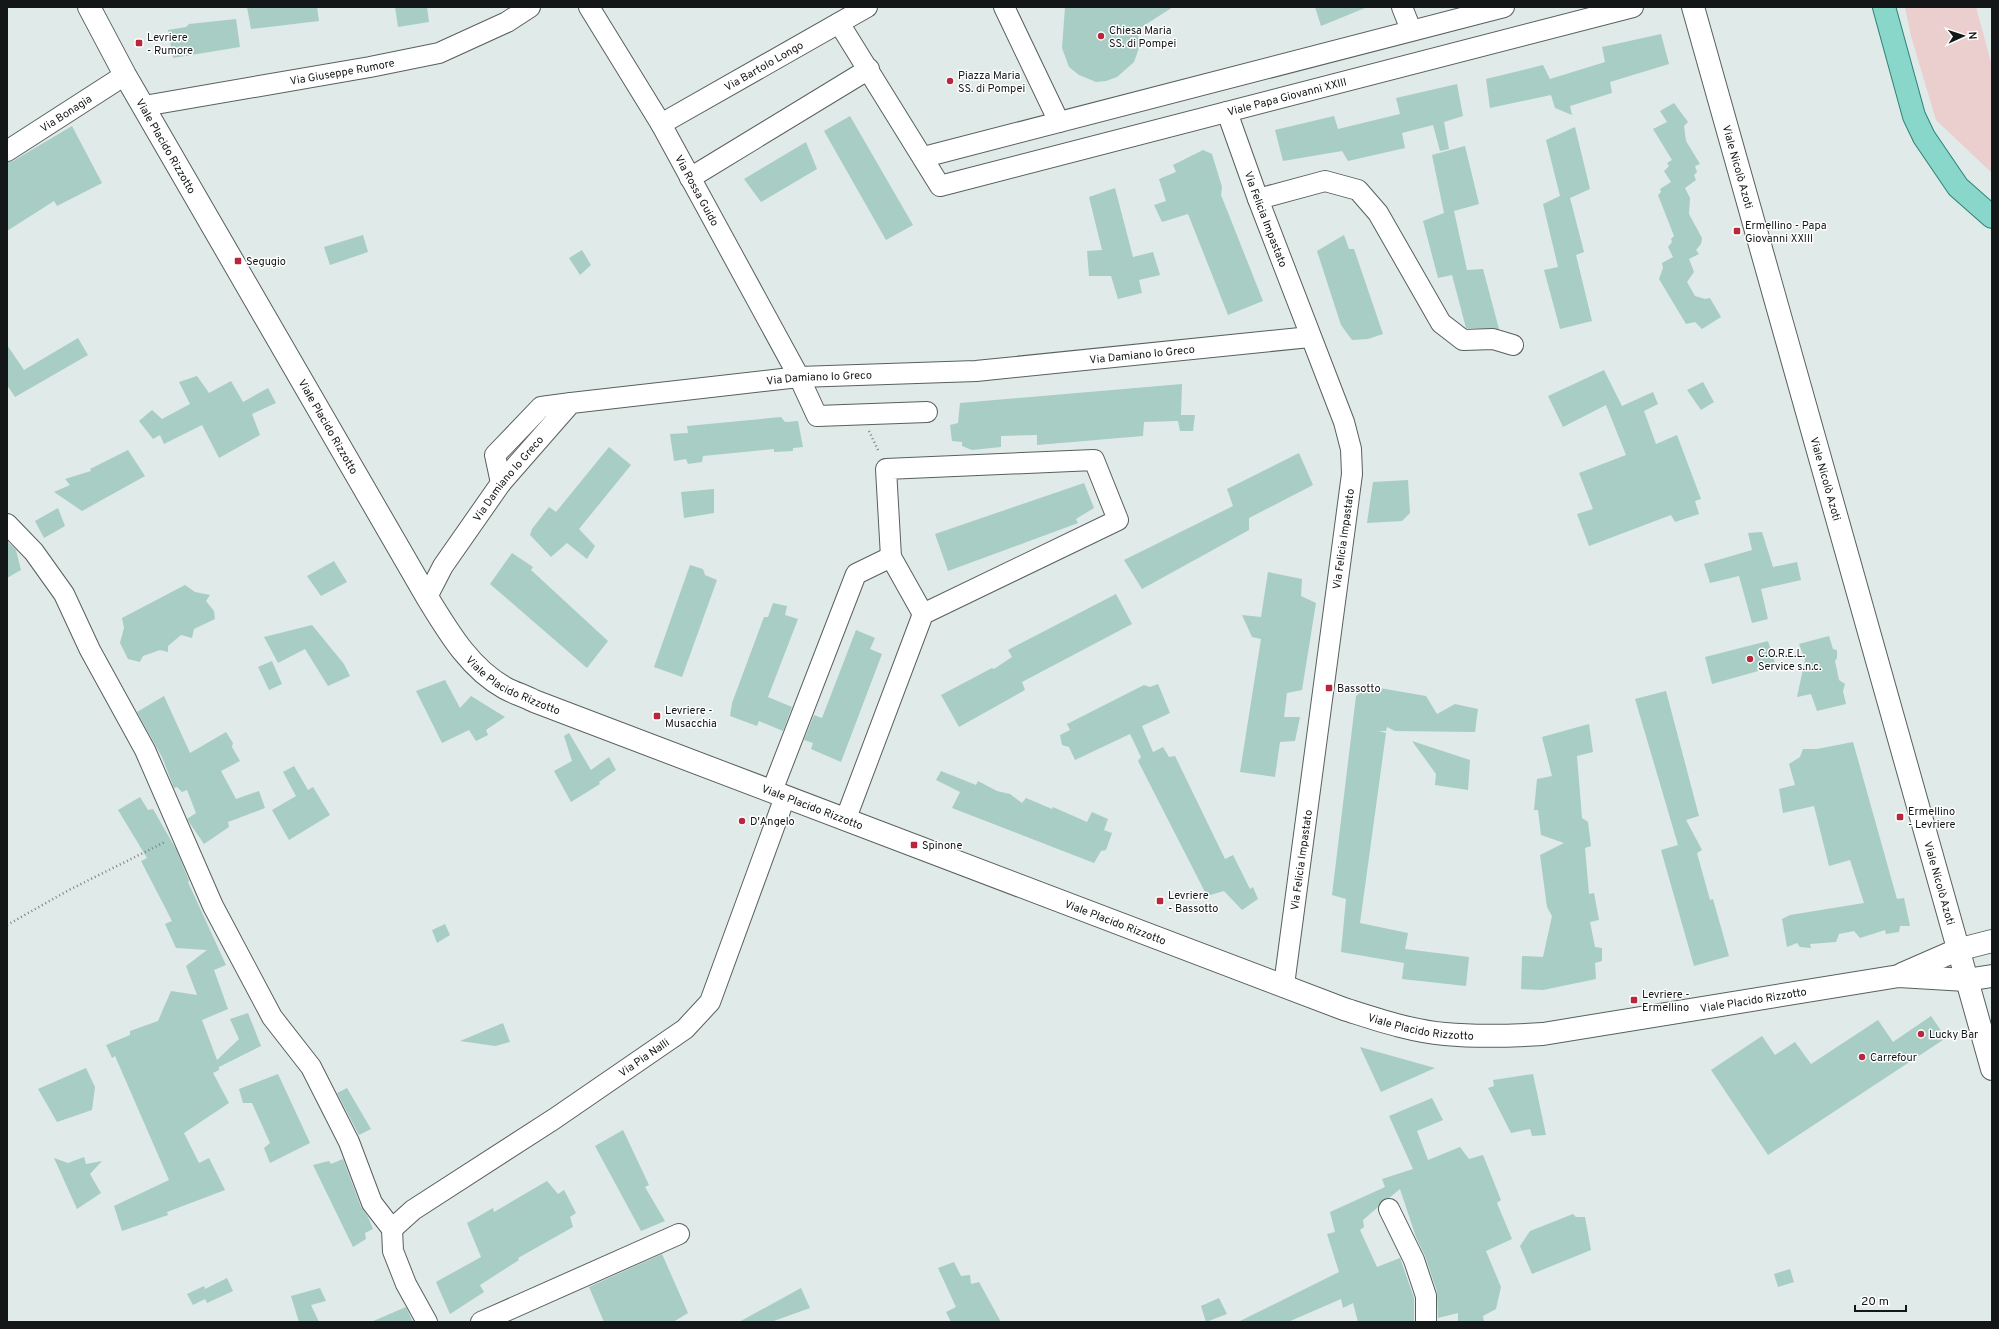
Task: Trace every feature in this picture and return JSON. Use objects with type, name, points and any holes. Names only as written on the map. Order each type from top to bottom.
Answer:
[{"type":"main road","points":[[1884,7],[1914,116],[1924,137],[1958,187],[1992,217]]},
{"type":"street","name":"Viale Placido Rizzotto","points":[[89,7],[125,75],[427,597],[463,652],[485,673],[505,688],[779,794],[846,818],[1344,1008],[1390,1023],[1443,1034],[1483,1037],[1542,1034],[1899,976]]},
{"type":"street","name":"Via Giuseppe Rumore","points":[[144,106],[370,67],[438,53],[507,22],[530,7]]},
{"type":"street","name":"Via Rossa Guido","points":[[589,7],[661,124],[799,377],[816,416],[861,414]]},
{"type":"street","name":"Via Bartolo Longo","points":[[661,124],[867,7]]},
{"type":"street","points":[[1004,7],[1059,122]]},
{"type":"street","points":[[1402,7],[1411,30]]},
{"type":"street","points":[[839,23],[924,157],[1504,7]]},
{"type":"street","name":"Viale Papa Giovanni XXIII","points":[[924,157],[940,186],[1633,7]]},
{"type":"street","name":"Viale Nicolò Azoti","points":[[1693,7],[1957,950],[1992,1069]]},
{"type":"street","points":[[690,178],[869,69]]},
{"type":"street","name":"Via Bonagia","points":[[7,151],[125,75]]},
{"type":"street","name":"Via Felicia Impastato","points":[[1227,112],[1310,337],[1344,422],[1351,449],[1352,474],[1284,985]]},
{"type":"street","points":[[1258,199],[1325,181],[1358,190],[1378,213],[1441,323],[1463,340],[1493,338],[1514,345]]},
{"type":"street","name":"Via Damiano lo Greco","points":[[427,597],[443,566],[501,483],[570,404],[799,377],[976,371],[1310,337]]},
{"type":"street","points":[[861,414],[927,412]]},
{"type":"street","points":[[846,818],[923,614],[1118,520],[1094,460],[886,469],[891,557],[923,614]]},
{"type":"street","points":[[7,524],[34,552],[64,594],[90,650],[145,750],[213,906],[272,1017],[311,1067],[350,1142],[372,1203],[392,1229],[393,1251],[406,1284],[427,1322]]},
{"type":"street","name":"Via Pia Nalli","points":[[392,1229],[413,1210],[554,1119],[685,1029],[710,1002],[779,794],[856,574],[891,557]]},
{"type":"street","points":[[1899,976],[1957,950],[1992,941]]},
{"type":"street","points":[[1899,976],[1966,980],[1992,976]]},
{"type":"street","points":[[1389,1209],[1414,1260],[1424,1289],[1426,1296],[1426,1322]]},
{"type":"street","points":[[481,1322],[679,1234]]},
{"type":"path","points":[[861,414],[886,469]]},
{"type":"path","points":[[7,926],[69,890],[181,833]]},
{"type":"shaded area","points":[[1905,7],[1976,7],[1992,66],[1992,173],[1936,120],[1911,36]]},
{"type":"building","points":[[247,7],[317,7],[319,21],[251,29]]},
{"type":"building","points":[[395,7],[427,7],[429,22],[398,27]]},
{"type":"building","name":"Chiesa Maria SS. di Pompei","points":[[1065,7],[1173,7],[1137,30],[1140,45],[1134,62],[1117,77],[1106,81],[1096,82],[1079,75],[1069,67],[1062,48]]},
{"type":"building","points":[[1315,7],[1365,7],[1365,8],[1321,26]]},
{"type":"building","points":[[236,19],[240,47],[173,58],[168,30],[186,27],[189,24]]},
{"type":"building","points":[[1661,34],[1669,64],[1610,82],[1612,93],[1570,106],[1572,115],[1555,108],[1551,95],[1490,108],[1486,79],[1543,65],[1550,79],[1605,62],[1602,47]]},
{"type":"building","points":[[1457,84],[1463,116],[1444,122],[1449,149],[1440,151],[1433,125],[1402,133],[1405,148],[1348,161],[1342,151],[1283,161],[1275,130],[1334,116],[1338,129],[1400,114],[1396,98]]},
{"type":"building","points":[[1674,103],[1688,122],[1684,126],[1686,141],[1700,164],[1695,166],[1697,172],[1694,175],[1696,180],[1685,188],[1690,198],[1689,214],[1702,238],[1701,244],[1696,250],[1699,254],[1689,259],[1694,272],[1687,282],[1695,296],[1705,299],[1710,298],[1721,317],[1702,329],[1695,322],[1686,324],[1659,279],[1663,268],[1662,263],[1673,257],[1668,247],[1674,236],[1658,195],[1661,192],[1660,189],[1671,182],[1664,171],[1669,166],[1667,163],[1672,160],[1653,129],[1667,122],[1660,111]]},
{"type":"building","points":[[850,116],[913,225],[886,240],[824,131]]},
{"type":"building","points":[[72,126],[102,183],[57,206],[54,201],[7,231],[7,162],[13,161]]},
{"type":"building","points":[[1575,127],[1590,189],[1570,198],[1584,252],[1576,255],[1592,321],[1560,329],[1544,270],[1558,267],[1543,204],[1560,196],[1546,140]]},
{"type":"building","points":[[806,142],[817,169],[761,202],[744,179]]},
{"type":"building","points":[[1465,146],[1479,204],[1454,211],[1467,270],[1483,269],[1499,329],[1466,328],[1452,275],[1438,278],[1423,221],[1444,213],[1432,155]]},
{"type":"building","points":[[1203,150],[1212,154],[1222,187],[1221,195],[1263,301],[1228,315],[1188,214],[1162,222],[1154,205],[1166,201],[1159,179],[1176,172],[1173,165]]},
{"type":"building","points":[[1115,188],[1133,257],[1153,252],[1160,275],[1139,280],[1142,293],[1118,299],[1111,276],[1089,276],[1087,251],[1102,250],[1089,197]]},
{"type":"building","points":[[363,235],[368,252],[330,265],[324,247]]},
{"type":"building","points":[[1344,235],[1349,249],[1354,249],[1383,334],[1368,339],[1352,340],[1341,325],[1317,251]]},
{"type":"building","points":[[582,250],[591,265],[580,275],[569,258]]},
{"type":"building","points":[[78,338],[88,355],[15,397],[7,385],[7,345],[24,370]]},
{"type":"building","points":[[1604,370],[1622,406],[1653,392],[1658,404],[1644,411],[1656,444],[1677,435],[1701,499],[1695,501],[1699,514],[1675,522],[1671,515],[1589,546],[1577,514],[1593,509],[1579,473],[1626,455],[1606,405],[1563,427],[1548,396]]},
{"type":"building","points":[[197,376],[209,393],[231,381],[243,402],[268,388],[276,403],[252,414],[260,435],[219,458],[202,425],[164,444],[160,435],[153,439],[139,421],[152,410],[162,419],[190,404],[179,382]]},
{"type":"building","points":[[1703,382],[1714,402],[1701,410],[1687,390]]},
{"type":"building","points":[[1182,384],[1181,415],[1195,415],[1193,431],[1180,431],[1178,421],[1144,422],[1143,436],[1037,445],[1037,435],[1001,436],[1001,447],[972,450],[962,446],[962,442],[952,441],[950,425],[958,423],[960,403]]},
{"type":"building","points":[[781,417],[785,422],[798,421],[803,447],[793,448],[793,451],[774,452],[774,449],[703,456],[702,462],[688,464],[686,459],[674,461],[670,434],[688,433],[687,426]]},
{"type":"building","points":[[609,447],[631,465],[579,529],[595,546],[587,559],[567,543],[551,557],[530,535],[532,529],[549,507],[556,512]]},
{"type":"building","points":[[128,450],[145,476],[82,511],[54,492],[70,485],[65,479],[91,471],[90,469]]},
{"type":"building","points":[[1299,453],[1313,485],[1249,518],[1249,530],[1142,589],[1124,560],[1233,506],[1227,489]]},
{"type":"building","points":[[1408,480],[1410,513],[1402,521],[1367,523],[1373,482]]},
{"type":"building","points":[[1084,483],[1094,508],[1076,519],[1078,523],[948,571],[935,534]]},
{"type":"building","points":[[714,489],[714,513],[684,518],[681,492]]},
{"type":"building","points":[[58,508],[65,526],[44,538],[35,521]]},
{"type":"building","points":[[1762,532],[1773,567],[1797,562],[1801,580],[1761,589],[1768,619],[1752,623],[1739,576],[1710,583],[1704,564],[1752,550],[1748,533]]},
{"type":"building","points":[[7,541],[16,550],[21,570],[7,578]]},
{"type":"building","points":[[512,553],[533,567],[531,570],[608,641],[587,668],[490,584]]},
{"type":"building","points":[[334,561],[347,582],[321,596],[307,576]]},
{"type":"building","points":[[690,565],[703,569],[705,575],[717,580],[682,677],[654,667]]},
{"type":"building","points":[[1268,572],[1302,579],[1301,596],[1316,603],[1302,690],[1287,693],[1284,717],[1300,717],[1295,741],[1280,742],[1275,777],[1240,772],[1261,639],[1252,637],[1242,615],[1261,617]]},
{"type":"building","points":[[185,585],[195,592],[210,595],[206,601],[214,611],[215,619],[194,629],[192,638],[181,635],[168,646],[168,652],[160,650],[143,656],[140,662],[128,659],[120,643],[124,628],[122,618]]},
{"type":"building","points":[[1116,594],[1132,624],[1022,682],[1025,690],[959,727],[941,695],[992,668],[994,669],[1012,657],[1008,650]]},
{"type":"building","points":[[773,603],[787,606],[785,615],[798,619],[768,697],[792,707],[783,731],[759,721],[757,726],[730,716],[732,703],[764,617],[768,617]]},
{"type":"building","points":[[312,625],[344,664],[350,676],[328,686],[305,649],[278,663],[264,637]]},
{"type":"building","points":[[856,630],[875,638],[870,649],[882,654],[841,762],[811,749],[813,743],[804,740],[814,715],[822,718]]},
{"type":"building","points":[[1829,636],[1833,649],[1837,650],[1837,658],[1835,661],[1839,680],[1845,684],[1843,691],[1846,704],[1817,711],[1811,694],[1797,697],[1805,660],[1799,644]]},
{"type":"building","points":[[1768,641],[1776,666],[1712,684],[1705,657]]},
{"type":"building","points":[[272,661],[282,684],[269,690],[258,667]]},
{"type":"building","points":[[445,680],[460,708],[471,696],[505,717],[486,730],[488,735],[476,741],[469,730],[442,743],[416,691]]},
{"type":"building","points":[[1158,684],[1170,713],[1142,726],[1153,752],[1163,747],[1169,757],[1175,756],[1225,859],[1233,855],[1250,889],[1253,887],[1258,899],[1242,910],[1224,891],[1207,896],[1138,761],[1141,757],[1130,734],[1075,760],[1069,747],[1062,745],[1060,735],[1070,730],[1067,724],[1144,685],[1150,687]]},
{"type":"building","points":[[1368,686],[1426,696],[1437,714],[1455,704],[1478,709],[1475,732],[1395,731],[1387,727],[1386,731],[1379,731],[1386,733],[1360,923],[1408,933],[1405,949],[1469,957],[1466,986],[1402,979],[1404,963],[1341,952],[1346,899],[1332,895],[1356,696]]},
{"type":"building","points":[[1666,691],[1699,816],[1686,820],[1702,850],[1697,853],[1710,900],[1713,899],[1729,956],[1694,966],[1661,850],[1678,845],[1635,699]]},
{"type":"building","points":[[164,696],[190,753],[226,732],[233,743],[232,747],[240,761],[221,771],[236,799],[259,791],[265,808],[228,822],[229,827],[204,844],[187,819],[196,813],[187,790],[182,792],[177,787],[174,788],[162,757],[137,712]]},
{"type":"building","points":[[1589,724],[1593,752],[1577,756],[1582,818],[1588,822],[1591,846],[1585,848],[1589,894],[1594,893],[1599,920],[1590,922],[1595,947],[1602,948],[1602,961],[1595,963],[1596,979],[1543,990],[1521,989],[1522,956],[1543,957],[1552,916],[1547,907],[1540,855],[1564,843],[1541,835],[1538,810],[1534,810],[1537,779],[1552,776],[1542,737]]},
{"type":"building","points":[[569,733],[591,770],[609,757],[616,770],[599,782],[600,784],[571,802],[554,771],[572,761],[564,736]]},
{"type":"building","points":[[1412,741],[1470,760],[1468,790],[1435,785],[1436,774]]},
{"type":"building","points":[[1853,742],[1897,899],[1904,898],[1910,926],[1900,926],[1899,932],[1886,934],[1885,930],[1860,938],[1854,931],[1839,934],[1836,942],[1810,944],[1811,948],[1800,947],[1797,943],[1787,947],[1782,919],[1790,915],[1864,903],[1850,860],[1829,866],[1814,806],[1783,813],[1779,789],[1795,785],[1789,764],[1800,757],[1803,749],[1817,749]]},
{"type":"building","points":[[294,766],[308,790],[313,787],[330,815],[289,840],[272,810],[296,796],[283,772]]},
{"type":"building","points":[[941,771],[976,785],[978,781],[997,791],[1010,794],[1022,803],[1026,798],[1052,809],[1053,807],[1087,822],[1092,812],[1108,819],[1104,830],[1112,833],[1106,850],[1101,851],[1094,863],[952,808],[960,792],[936,780]]},
{"type":"building","points":[[140,797],[148,810],[153,809],[177,851],[189,881],[188,882],[226,965],[214,970],[228,1009],[202,1020],[217,1060],[239,1039],[230,1019],[248,1013],[261,1046],[219,1067],[219,1070],[213,1073],[229,1103],[184,1133],[199,1163],[209,1158],[225,1190],[167,1212],[168,1215],[122,1231],[114,1206],[169,1180],[115,1056],[112,1058],[106,1045],[130,1035],[130,1031],[158,1021],[171,991],[197,995],[186,966],[207,950],[176,948],[165,924],[172,921],[141,861],[147,858],[118,810]]},
{"type":"building","points":[[445,924],[450,935],[437,943],[432,930]]},
{"type":"building","points":[[1931,1016],[1946,1038],[1768,1155],[1711,1070],[1762,1036],[1775,1055],[1795,1042],[1811,1064],[1878,1020],[1893,1042]]},
{"type":"building","points":[[503,1023],[510,1042],[495,1046],[460,1041]]},
{"type":"building","points":[[1360,1047],[1435,1068],[1381,1092]]},
{"type":"building","points":[[86,1068],[95,1087],[92,1110],[57,1122],[38,1089]]},
{"type":"building","points":[[278,1074],[310,1143],[270,1163],[264,1148],[270,1143],[252,1103],[243,1103],[239,1089]]},
{"type":"building","points":[[1533,1074],[1546,1135],[1532,1136],[1530,1129],[1511,1133],[1488,1088],[1494,1086],[1493,1080]]},
{"type":"building","points":[[347,1088],[371,1129],[359,1135],[337,1093]]},
{"type":"building","points":[[1432,1098],[1443,1120],[1417,1131],[1428,1160],[1460,1147],[1469,1159],[1483,1155],[1501,1200],[1497,1203],[1512,1239],[1486,1251],[1501,1287],[1496,1309],[1483,1316],[1484,1322],[1458,1322],[1458,1313],[1438,1318],[1437,1292],[1400,1189],[1389,1198],[1380,1202],[1378,1207],[1363,1220],[1364,1227],[1360,1230],[1377,1267],[1400,1258],[1414,1298],[1414,1322],[1358,1322],[1353,1303],[1343,1308],[1341,1299],[1288,1322],[1238,1322],[1339,1272],[1327,1234],[1335,1232],[1330,1212],[1385,1187],[1382,1179],[1413,1169],[1389,1116]]},
{"type":"building","points":[[623,1130],[649,1185],[645,1187],[665,1221],[641,1231],[595,1146]]},
{"type":"building","points":[[84,1157],[86,1164],[102,1161],[90,1174],[101,1193],[77,1209],[54,1158],[68,1163]]},
{"type":"building","points":[[343,1159],[361,1207],[368,1217],[373,1229],[365,1233],[366,1239],[353,1247],[313,1165],[329,1161],[331,1164]]},
{"type":"building","points":[[547,1181],[558,1194],[564,1190],[576,1213],[570,1217],[573,1227],[518,1258],[519,1260],[480,1285],[484,1292],[450,1314],[436,1282],[481,1257],[467,1223],[493,1208],[494,1212]]},
{"type":"building","points":[[1573,1214],[1576,1217],[1585,1217],[1591,1250],[1532,1274],[1520,1246],[1530,1231]]},
{"type":"building","points":[[662,1254],[688,1313],[673,1322],[604,1322],[589,1287]]},
{"type":"building","points":[[954,1262],[961,1276],[970,1275],[971,1284],[979,1282],[1001,1322],[951,1322],[946,1312],[956,1307],[938,1268]]},
{"type":"building","points":[[1790,1269],[1794,1282],[1778,1287],[1774,1274]]},
{"type":"building","points":[[227,1278],[233,1291],[207,1303],[205,1299],[193,1305],[187,1294],[204,1286],[205,1289]]},
{"type":"building","points":[[320,1288],[326,1301],[311,1305],[319,1322],[299,1322],[291,1296]]},
{"type":"building","points":[[801,1288],[810,1308],[771,1322],[739,1322]]},
{"type":"building","points":[[1219,1298],[1227,1314],[1206,1322],[1201,1306]]},
{"type":"building","points":[[406,1307],[413,1322],[371,1322]]},
{"type":"place","name":"Chiesa Maria SS. di Pompei","points":[[1101,36]]},
{"type":"place","name":"Levriere - Rumore","points":[[139,43]]},
{"type":"place","name":"Piazza Maria SS. di Pompei","points":[[950,81]]},
{"type":"place","name":"Ermellino - Papa Giovanni XXIII","points":[[1737,231]]},
{"type":"place","name":"Segugio","points":[[238,261]]},
{"type":"place","name":"C.O.R.E.L. Service s.n.c.","points":[[1750,659]]},
{"type":"place","name":"Bassotto","points":[[1329,688]]},
{"type":"place","name":"Levriere - Musacchia","points":[[657,716]]},
{"type":"place","name":"Ermellino - Levriere","points":[[1900,817]]},
{"type":"place","name":"D'Angelo","points":[[742,821]]},
{"type":"place","name":"Spinone","points":[[914,845]]},
{"type":"place","name":"Levriere - Bassotto","points":[[1160,901]]},
{"type":"place","name":"Levriere - Ermellino","points":[[1634,1000]]},
{"type":"place","name":"Lucky Bar","points":[[1921,1034]]},
{"type":"place","name":"Carrefour","points":[[1862,1057]]}]
